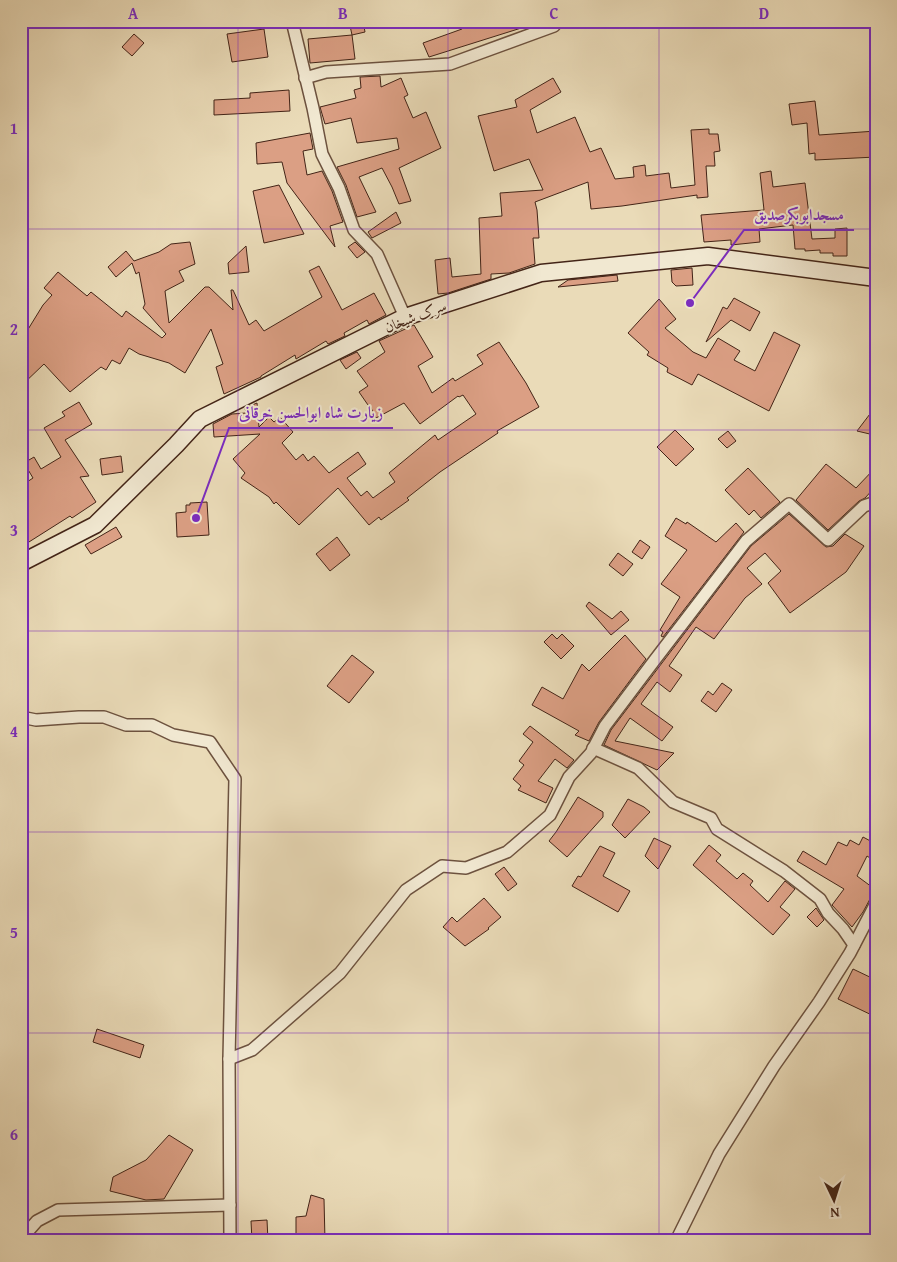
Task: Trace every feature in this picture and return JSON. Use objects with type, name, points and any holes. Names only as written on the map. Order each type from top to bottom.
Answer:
[{"type":"street","points":[[292,21],[322,154],[339,188],[354,230],[377,254],[405,317]]},
{"type":"street","points":[[305,78],[326,72],[450,64],[554,26],[558,21]]},
{"type":"street","name":"سرک شیخان","points":[[21,563],[95,525],[200,419],[405,317],[542,274],[708,256],[876,278]]},
{"type":"street","points":[[229,1059],[252,1050],[340,973],[406,890],[442,866],[466,868],[508,852],[550,815],[569,777],[594,748],[605,726],[746,541],[789,504],[828,540],[864,506],[876,502]]},
{"type":"street","points":[[21,717],[36,720],[104,717],[126,725],[152,724],[173,735],[210,742],[235,779],[229,1059],[230,1241]]},
{"type":"street","points":[[594,748],[638,768],[673,802],[711,818],[717,829],[784,870],[820,899],[828,913],[843,928],[854,945]]},
{"type":"street","points":[[676,1241],[719,1154],[774,1066],[819,1002],[854,945],[876,903]]},
{"type":"street","points":[[21,1239],[37,1222],[58,1210],[230,1205]]},
{"type":"building","points":[[349,21],[363,21],[365,32],[352,35]]},
{"type":"building","points":[[460,21],[533,21],[534,24],[429,57],[423,43],[462,29]]},
{"type":"building","points":[[264,29],[268,57],[232,62],[227,34]]},
{"type":"building","points":[[134,34],[144,43],[132,56],[122,47]]},
{"type":"building","points":[[352,35],[355,59],[310,63],[308,39]]},
{"type":"building","points":[[380,76],[381,87],[401,78],[408,95],[404,97],[413,118],[426,112],[441,148],[399,168],[411,201],[399,204],[382,168],[359,177],[376,212],[357,217],[346,185],[337,167],[399,149],[397,138],[357,143],[351,118],[325,124],[320,107],[356,98],[354,90],[361,88],[360,77]]},
{"type":"building","points":[[553,78],[561,92],[530,110],[537,133],[575,117],[590,152],[601,148],[615,179],[634,177],[633,167],[645,165],[646,176],[669,173],[671,188],[695,185],[691,130],[709,129],[709,134],[718,134],[720,151],[714,152],[715,166],[706,166],[708,197],[697,198],[697,195],[591,209],[588,182],[535,202],[539,238],[533,238],[535,264],[509,273],[491,274],[491,279],[448,293],[438,294],[435,260],[450,258],[452,277],[481,274],[479,218],[502,216],[500,193],[543,190],[529,159],[494,171],[478,116],[517,107],[515,100]]},
{"type":"building","points":[[289,90],[290,111],[214,115],[214,100],[250,98],[250,93]]},
{"type":"building","points":[[815,101],[819,135],[876,131],[876,157],[815,160],[815,153],[809,154],[807,123],[792,125],[789,104]]},
{"type":"building","points":[[310,133],[313,149],[303,151],[307,175],[322,171],[332,191],[343,222],[330,226],[335,247],[287,183],[282,162],[257,164],[256,143]]},
{"type":"building","points":[[771,171],[773,187],[805,183],[812,239],[835,238],[835,229],[847,228],[847,256],[833,256],[833,253],[820,253],[820,250],[805,251],[805,249],[795,249],[793,225],[759,229],[760,242],[731,245],[731,240],[704,242],[701,215],[764,210],[760,173]]},
{"type":"building","points":[[279,185],[304,234],[264,243],[253,191]]},
{"type":"building","points":[[396,212],[401,223],[372,238],[368,232]]},
{"type":"building","points":[[190,242],[195,264],[179,271],[184,281],[165,291],[169,323],[205,287],[209,287],[233,310],[231,290],[233,290],[249,325],[256,320],[264,331],[322,297],[309,271],[319,266],[342,310],[374,293],[386,315],[369,324],[367,320],[344,333],[345,336],[328,344],[326,341],[296,359],[295,355],[261,377],[224,394],[216,367],[223,364],[211,329],[185,373],[169,363],[139,354],[129,348],[120,364],[112,360],[106,370],[101,367],[70,392],[44,364],[21,386],[21,328],[27,331],[43,305],[52,295],[44,288],[58,272],[87,296],[91,292],[122,317],[126,311],[162,338],[166,334],[143,308],[145,304],[139,272],[136,274],[132,263],[116,277],[108,267],[126,251],[134,261],[159,252],[171,244]]},
{"type":"building","points":[[355,242],[365,252],[357,258],[348,247]]},
{"type":"building","points":[[246,246],[249,272],[229,274],[228,263]]},
{"type":"building","points":[[692,268],[693,285],[676,286],[672,282],[671,270]]},
{"type":"building","points":[[617,275],[618,281],[558,287],[568,280]]},
{"type":"building","points":[[734,298],[760,312],[750,331],[731,320],[706,342],[723,307],[727,309]]},
{"type":"building","points":[[659,299],[676,319],[665,328],[693,352],[706,358],[718,338],[740,351],[734,360],[755,371],[774,332],[800,345],[769,411],[698,374],[692,385],[667,372],[668,368],[647,355],[649,352],[628,333]]},
{"type":"building","points":[[414,325],[433,357],[418,366],[432,393],[453,378],[455,381],[483,364],[477,355],[499,342],[526,383],[539,407],[497,431],[498,433],[440,472],[407,498],[409,500],[381,520],[379,517],[369,525],[338,488],[299,525],[276,502],[274,504],[269,497],[241,478],[245,473],[233,459],[260,434],[214,437],[213,424],[232,414],[246,413],[245,408],[257,403],[259,427],[269,417],[274,422],[280,417],[293,432],[282,443],[296,460],[303,454],[308,461],[314,456],[329,473],[358,452],[366,464],[347,478],[361,496],[367,491],[373,498],[395,482],[389,473],[435,435],[438,440],[476,414],[463,395],[458,396],[420,424],[404,403],[376,418],[369,404],[359,392],[368,386],[357,371],[385,352],[379,341]]},
{"type":"building","points":[[357,352],[361,358],[346,369],[340,360]]},
{"type":"building","points":[[79,402],[92,424],[65,440],[89,476],[80,477],[96,502],[21,547],[21,486],[33,478],[24,463],[34,457],[41,469],[61,457],[44,428],[65,416],[62,412]]},
{"type":"building","points":[[876,406],[874,435],[857,431]]},
{"type":"building","points":[[675,430],[694,449],[676,466],[657,447]]},
{"type":"building","points":[[728,431],[736,441],[727,448],[718,439]]},
{"type":"building","points":[[121,456],[123,472],[102,475],[100,459]]},
{"type":"building","points":[[826,464],[856,488],[876,467],[876,486],[828,530],[796,500]]},
{"type":"building","points":[[748,468],[780,502],[761,518],[754,510],[749,515],[725,490]]},
{"type":"building","points":[[207,502],[209,535],[177,537],[176,513],[186,512],[186,505],[190,505],[190,503]]},
{"type":"building","points":[[789,514],[826,547],[833,546],[845,534],[864,546],[846,572],[790,613],[768,583],[781,571],[765,553],[747,568],[762,584],[745,598],[714,639],[696,627],[669,666],[682,675],[670,692],[657,682],[641,704],[673,727],[662,741],[630,718],[615,741],[674,753],[657,770],[604,745],[611,730],[751,546]]},
{"type":"building","points":[[676,518],[686,524],[687,522],[716,542],[736,523],[744,532],[663,637],[661,636],[663,632],[660,630],[680,597],[661,584],[687,550],[665,536]]},
{"type":"building","points":[[116,527],[122,537],[91,554],[85,545]]},
{"type":"building","points":[[337,537],[350,555],[330,571],[316,554]]},
{"type":"building","points":[[640,540],[650,547],[642,559],[632,552]]},
{"type":"building","points":[[618,553],[633,564],[623,576],[609,565]]},
{"type":"building","points":[[589,602],[612,619],[621,611],[629,620],[611,635],[586,606]]},
{"type":"building","points":[[552,634],[557,639],[562,634],[574,646],[561,659],[544,642]]},
{"type":"building","points":[[625,635],[646,659],[599,722],[589,741],[575,735],[579,731],[532,705],[542,687],[563,699],[582,664],[589,671]]},
{"type":"building","points":[[352,655],[374,672],[349,703],[327,686]]},
{"type":"building","points":[[722,683],[732,690],[716,712],[701,701],[708,691],[713,695]]},
{"type":"building","points":[[530,726],[574,760],[567,768],[555,759],[538,781],[553,788],[546,803],[518,790],[521,786],[513,779],[524,765],[519,761],[533,742],[523,734]]},
{"type":"building","points":[[578,797],[603,812],[603,817],[567,857],[549,841]]},
{"type":"building","points":[[628,799],[650,812],[625,838],[612,825]]},
{"type":"building","points":[[863,837],[876,844],[876,862],[867,856],[857,876],[876,890],[876,895],[870,899],[852,927],[832,905],[844,889],[797,861],[803,851],[826,865],[838,842],[847,846],[850,840],[859,845]]},
{"type":"building","points":[[654,838],[671,846],[658,869],[645,856]]},
{"type":"building","points":[[709,845],[721,855],[716,861],[737,879],[743,873],[753,881],[750,885],[768,902],[785,881],[795,889],[780,907],[790,915],[773,935],[693,865]]},
{"type":"building","points":[[600,846],[615,853],[603,876],[630,891],[618,912],[572,886],[578,876],[581,877]]},
{"type":"building","points":[[504,867],[517,884],[508,891],[495,874]]},
{"type":"building","points":[[484,898],[501,917],[489,929],[465,946],[443,927],[452,917],[457,922]]},
{"type":"building","points":[[816,908],[824,920],[817,927],[807,917]]},
{"type":"building","points":[[853,969],[876,980],[876,995],[872,1003],[876,1005],[876,1017],[838,999]]},
{"type":"building","points":[[97,1029],[144,1045],[140,1058],[93,1042]]},
{"type":"building","points":[[169,1135],[193,1150],[164,1199],[146,1200],[110,1191],[113,1177],[146,1160]]},
{"type":"building","points":[[311,1195],[324,1199],[325,1241],[296,1241],[296,1217],[306,1216]]},
{"type":"building","points":[[267,1220],[268,1241],[252,1241],[251,1221]]},
{"type":"place","name":"مسجدابوبکرصدیق","points":[[690,303]]},
{"type":"place","name":"زیارت شاه ابوالحسن خرقانی","points":[[196,518]]}]
